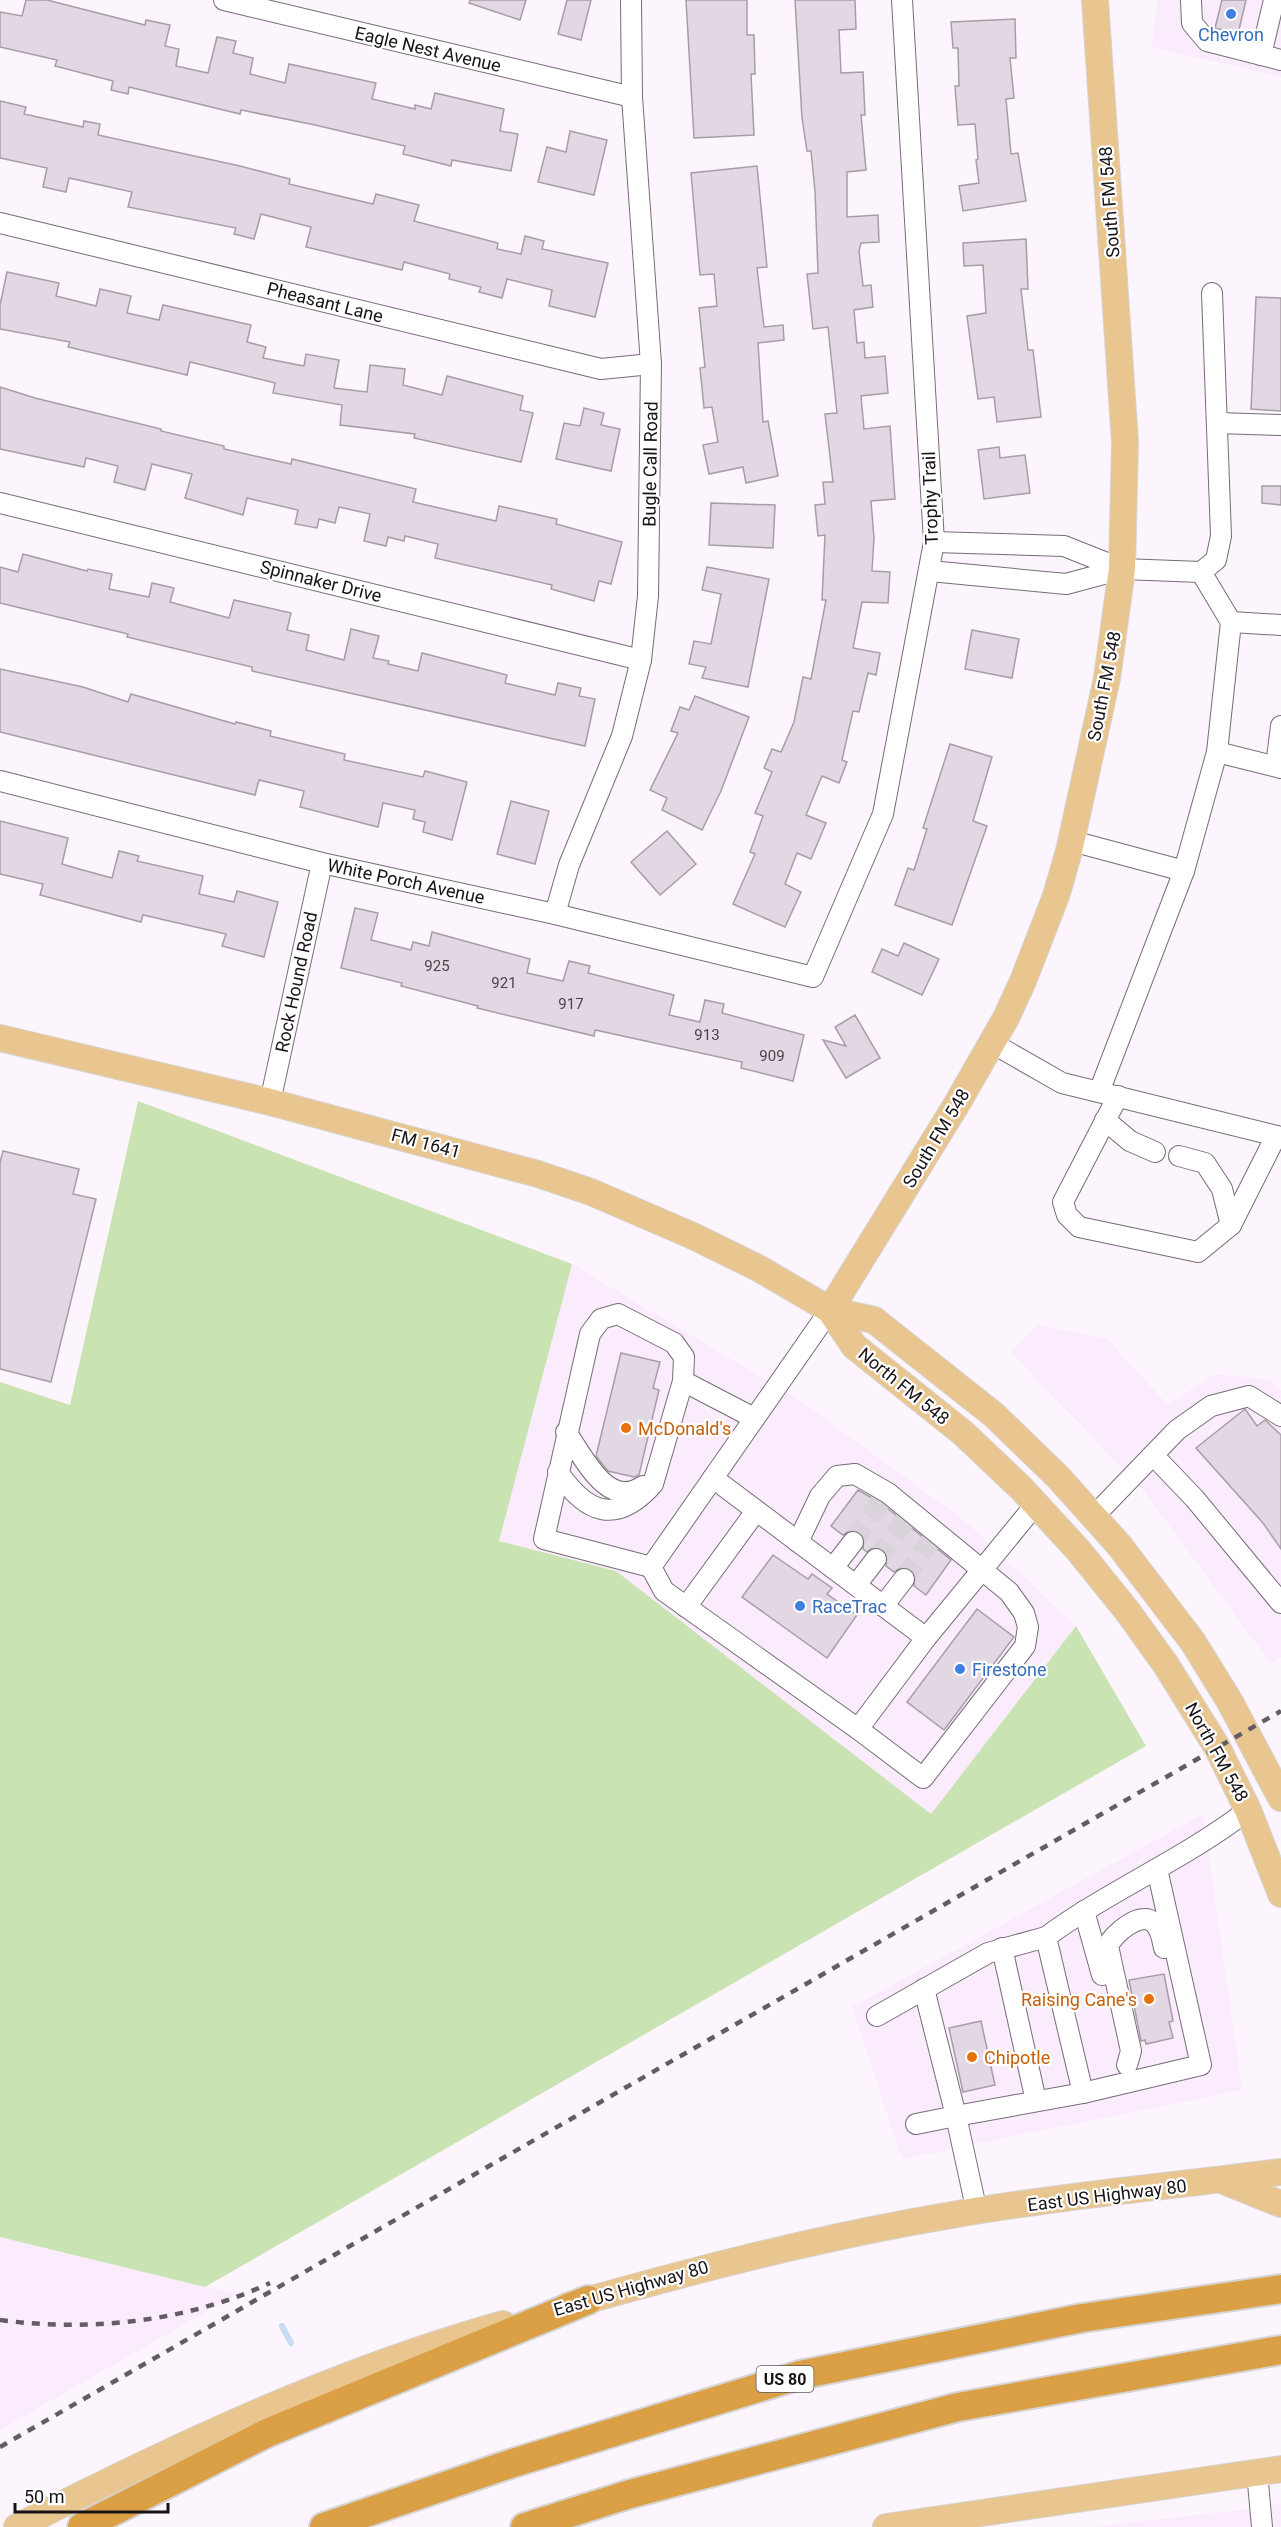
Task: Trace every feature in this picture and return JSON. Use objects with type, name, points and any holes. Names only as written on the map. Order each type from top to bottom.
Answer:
[{"type":"highway","name":"US 80","points":[[324,2527],[502,2467],[800,2375],[1082,2318],[1271,2290]]},
{"type":"highway","points":[[82,2527],[267,2433],[588,2300]]},
{"type":"highway","points":[[525,2527],[630,2494],[958,2407],[1279,2350]]},
{"type":"main road","name":"South FM 548","points":[[830,1310],[992,1043],[1015,1000],[1041,938],[1072,841],[1107,678],[1122,569],[1125,442],[1095,0]]},
{"type":"main road","name":"FM 1641","points":[[0,1038],[270,1102],[468,1154],[591,1192],[735,1257],[830,1310]]},
{"type":"main road","name":"North FM 548","points":[[830,1310],[854,1346],[963,1433],[1036,1504],[1101,1577],[1166,1665],[1216,1747],[1248,1810],[1281,1894]]},
{"type":"main road","name":"North FM 548","points":[[830,1310],[874,1320],[952,1380],[1028,1447],[1094,1516],[1193,1642],[1230,1702],[1280,1793]]},
{"type":"main road","points":[[1248,1810],[1280,1793]]},
{"type":"main road","points":[[1251,2176],[1281,2152]]},
{"type":"main road","name":"East US Highway 80","points":[[17,2527],[157,2456],[320,2385],[470,2333],[712,2265],[847,2235],[977,2212],[1281,2172]]},
{"type":"main road","points":[[1220,2180],[1281,2204]]},
{"type":"main road","points":[[886,2527],[1257,2472],[1281,2453]]},
{"type":"street","name":"Eagle Nest Avenue","points":[[224,0],[632,97]]},
{"type":"street","name":"Bugle Call Road","points":[[555,914],[569,865],[622,736],[641,660],[648,596],[651,364],[632,97],[631,0]]},
{"type":"street","name":"Trophy Trail","points":[[813,977],[883,814],[934,542],[902,0]]},
{"type":"street","points":[[1191,0],[1192,22],[1207,41],[1281,60]]},
{"type":"street","points":[[1261,55],[1274,0]]},
{"type":"street","name":"Pheasant Lane","points":[[0,223],[601,369],[651,364]]},
{"type":"street","points":[[930,571],[1065,584],[1122,569],[1201,573],[1216,560],[1221,536],[1212,293]]},
{"type":"street","points":[[1217,423],[1281,425]]},
{"type":"street","name":"Spinnaker Drive","points":[[0,502],[641,660]]},
{"type":"street","points":[[934,542],[1064,546],[1122,569]]},
{"type":"street","points":[[992,1043],[1062,1083],[1109,1094],[1278,1136],[1231,1225],[1198,1252],[1079,1227],[1067,1215],[1063,1202],[1105,1120],[1109,1094],[1184,872],[1216,752],[1231,622],[1201,573]]},
{"type":"street","points":[[1231,622],[1281,625]]},
{"type":"street","points":[[1216,752],[1279,767],[1281,726]]},
{"type":"street","name":"White Porch Avenue","points":[[0,781],[322,863],[555,914],[813,977]]},
{"type":"street","points":[[1072,841],[1184,872]]},
{"type":"street","name":"Rock Hound Road","points":[[270,1102],[322,863]]},
{"type":"street","points":[[1105,1120],[1130,1141],[1155,1152]]},
{"type":"street","points":[[1179,1156],[1205,1163],[1222,1188],[1231,1225]]},
{"type":"street","points":[[651,1567],[830,1310]]},
{"type":"street","points":[[558,1472],[572,1492],[585,1504],[597,1509],[612,1509],[627,1505],[642,1497],[655,1478],[683,1381],[684,1357],[674,1343],[618,1314],[601,1318],[590,1334],[566,1432],[544,1539],[651,1567],[664,1591],[923,1778],[1025,1646],[1029,1636],[1024,1613],[1009,1592],[983,1569],[935,1536],[855,1474],[837,1476],[820,1496],[798,1542]]},
{"type":"street","points":[[683,1381],[754,1418]]},
{"type":"street","points":[[1094,1516],[1177,1430],[1211,1406],[1249,1396],[1281,1416]]},
{"type":"street","points":[[566,1432],[604,1484],[612,1491],[622,1494],[638,1490],[655,1478]]},
{"type":"street","points":[[1153,1455],[1195,1498],[1281,1603]]},
{"type":"street","points":[[713,1478],[926,1638]]},
{"type":"street","points":[[858,1729],[926,1638],[1036,1504]]},
{"type":"street","points":[[686,1607],[756,1511]]},
{"type":"street","points":[[833,1568],[853,1542]]},
{"type":"street","points":[[856,1586],[876,1559]]},
{"type":"street","points":[[883,1606],[904,1579]]},
{"type":"street","points":[[878,2016],[988,1953],[1046,1937],[1084,1911],[1216,1835],[1248,1810]]},
{"type":"street","points":[[916,2124],[1083,2093],[1129,2074],[1201,2065],[1156,1869]]},
{"type":"street","points":[[1084,1911],[1129,2074]]},
{"type":"street","points":[[1129,2074],[1131,2051],[1108,1946],[1112,1936],[1135,1922],[1152,1920],[1159,1929],[1184,2028],[1196,2043]]},
{"type":"street","points":[[1046,1937],[1083,2093]]},
{"type":"street","points":[[1002,1948],[1036,2101]]},
{"type":"street","points":[[924,1989],[977,2212]]},
{"type":"street","points":[[1257,2472],[1262,2527]]},
{"type":"shaded area","points":[[1157,0],[1281,0],[1281,77],[1152,47]]},
{"type":"shaded area","points":[[572,1264],[798,1399],[965,1521],[1076,1626],[931,1814],[616,1571],[498,1541]]},
{"type":"shaded area","points":[[1038,1325],[1107,1339],[1168,1405],[1215,1374],[1269,1380],[1281,1391],[1281,1657],[1271,1664],[1144,1491],[1010,1352]]},
{"type":"shaded area","points":[[1203,1814],[1242,2090],[902,2159],[852,2007]]},
{"type":"shaded area","points":[[0,2237],[205,2287],[237,2294],[0,2430]]},
{"type":"shaded area","points":[[1281,2504],[1281,2527],[1091,2527],[1233,2511]]},
{"type":"green space","points":[[138,1101],[572,1264],[499,1541],[616,1571],[931,1814],[1076,1626],[1146,1746],[205,2287],[0,2237],[0,1382],[70,1405]]},
{"type":"building","points":[[26,0],[47,0],[145,25],[146,20],[170,25],[165,46],[179,49],[176,66],[208,73],[217,37],[236,41],[233,53],[253,58],[250,74],[285,83],[289,64],[376,83],[372,99],[415,109],[415,105],[431,109],[435,93],[504,109],[500,131],[518,134],[511,171],[452,160],[451,166],[403,154],[405,146],[315,125],[241,110],[240,114],[129,87],[128,94],[111,90],[113,81],[55,66],[57,60],[0,47],[0,12],[22,16]]},
{"type":"building","points":[[470,0],[526,0],[520,20],[469,3]]},
{"type":"building","points":[[567,0],[591,0],[581,40],[558,34]]},
{"type":"building","points":[[686,0],[747,0],[747,35],[754,35],[755,74],[751,74],[754,135],[694,138]]},
{"type":"building","points":[[795,0],[855,0],[856,29],[839,30],[841,73],[863,72],[865,115],[861,115],[866,170],[847,172],[847,217],[878,215],[879,242],[861,243],[859,251],[863,286],[871,285],[873,307],[854,310],[857,343],[864,342],[865,358],[885,356],[888,393],[861,396],[864,429],[890,426],[895,499],[871,501],[874,538],[872,571],[890,572],[888,603],[862,602],[853,648],[880,653],[876,675],[868,673],[859,712],[853,711],[842,760],[847,762],[839,783],[822,776],[806,815],[826,823],[811,859],[797,853],[785,884],[801,892],[785,927],[733,904],[755,854],[750,852],[763,816],[755,813],[772,772],[764,768],[772,749],[781,752],[794,722],[803,677],[811,679],[826,600],[822,600],[825,535],[818,536],[815,505],[825,504],[823,482],[833,482],[825,414],[837,413],[828,327],[813,329],[807,274],[818,273],[815,191],[811,151],[807,151],[802,118]]},
{"type":"building","name":"Chevron","points":[[1222,0],[1246,0],[1238,34],[1215,28]]},
{"type":"building","points":[[1015,19],[1016,58],[1010,58],[1014,98],[1006,99],[1011,154],[1018,153],[1026,201],[963,211],[959,186],[979,183],[976,160],[978,159],[975,124],[958,125],[955,86],[959,86],[958,48],[953,48],[951,22]]},
{"type":"building","points":[[0,101],[26,107],[24,114],[83,127],[84,121],[100,124],[98,135],[240,166],[290,179],[289,184],[373,204],[376,194],[419,205],[414,221],[498,243],[497,249],[521,254],[525,236],[544,241],[542,249],[608,263],[595,317],[549,306],[552,290],[507,279],[502,298],[479,292],[481,287],[449,279],[450,274],[404,262],[402,270],[306,247],[311,227],[261,214],[254,239],[234,234],[236,228],[128,207],[132,192],[69,178],[66,192],[43,187],[47,168],[0,158]]},
{"type":"building","points":[[570,131],[607,140],[594,195],[538,182],[547,147],[566,152]]},
{"type":"building","points":[[757,166],[767,267],[757,268],[764,327],[783,325],[784,340],[758,343],[763,422],[768,421],[778,476],[746,483],[743,467],[709,474],[703,445],[718,442],[712,407],[704,408],[700,368],[705,367],[699,308],[717,306],[714,274],[700,275],[691,173]]},
{"type":"building","points":[[1026,239],[1028,289],[1021,289],[1028,350],[1033,350],[1041,417],[997,422],[994,397],[978,399],[967,316],[986,313],[983,265],[964,266],[963,243]]},
{"type":"building","points":[[7,272],[59,283],[56,296],[96,306],[100,289],[131,296],[127,313],[159,320],[163,305],[251,325],[247,342],[266,347],[263,358],[304,366],[306,354],[339,360],[334,388],[367,392],[370,365],[405,369],[403,385],[442,395],[447,376],[523,396],[520,410],[533,413],[521,462],[414,438],[415,434],[340,425],[342,405],[273,393],[275,383],[190,362],[187,375],[68,347],[70,342],[0,329],[0,305]]},
{"type":"building","points":[[1256,297],[1281,298],[1281,411],[1251,409]]},
{"type":"building","points":[[0,387],[224,446],[224,449],[291,464],[292,459],[416,489],[413,502],[496,521],[499,506],[557,519],[556,524],[622,542],[611,584],[599,581],[594,601],[551,589],[552,585],[435,558],[438,544],[405,536],[404,541],[388,537],[386,546],[364,541],[370,514],[339,507],[335,523],[319,519],[317,528],[295,524],[298,510],[247,498],[243,515],[185,498],[192,474],[152,464],[145,490],[114,482],[118,466],[86,458],[84,467],[0,449]]},
{"type":"building","points":[[584,408],[604,413],[601,425],[620,429],[611,471],[556,459],[564,423],[580,426]]},
{"type":"building","points":[[999,447],[1000,458],[1025,455],[1030,493],[984,499],[978,450]]},
{"type":"building","points":[[1262,486],[1281,486],[1281,505],[1262,503]]},
{"type":"building","points":[[711,503],[775,505],[773,548],[709,545]]},
{"type":"building","points":[[23,554],[87,571],[88,569],[112,574],[109,589],[149,597],[152,583],[174,588],[170,602],[229,618],[234,600],[291,613],[287,630],[309,635],[306,650],[344,660],[351,629],[379,636],[373,658],[389,661],[388,664],[418,671],[422,653],[507,675],[505,683],[555,695],[558,683],[581,688],[579,696],[595,699],[585,746],[252,671],[252,667],[0,603],[0,567],[18,572]]},
{"type":"building","points":[[707,567],[769,579],[748,687],[702,678],[706,667],[689,664],[694,641],[711,644],[721,594],[702,590]]},
{"type":"building","points":[[972,630],[1019,639],[1012,678],[965,669]]},
{"type":"building","points":[[0,669],[83,687],[128,702],[131,694],[235,724],[236,722],[271,731],[270,736],[345,754],[344,760],[423,777],[425,771],[467,782],[452,840],[423,832],[425,822],[413,819],[415,810],[383,803],[378,827],[300,807],[304,791],[259,780],[255,795],[0,732]]},
{"type":"building","points":[[695,696],[749,717],[721,791],[702,830],[662,810],[667,798],[650,790],[678,733],[671,731],[680,707],[689,710]]},
{"type":"building","points":[[950,744],[992,757],[973,821],[987,826],[952,925],[895,905],[908,868],[914,870],[927,829],[923,828]]},
{"type":"building","points":[[511,801],[549,811],[535,864],[497,854]]},
{"type":"building","points":[[0,821],[68,838],[62,864],[79,869],[112,878],[119,851],[139,856],[137,861],[203,876],[199,894],[234,902],[237,891],[278,902],[264,957],[222,946],[226,934],[143,915],[141,922],[40,895],[43,884],[0,874]]},
{"type":"building","points":[[667,831],[696,864],[660,895],[631,862]]},
{"type":"building","points":[[355,908],[378,913],[371,940],[411,950],[413,942],[429,946],[432,932],[530,959],[527,973],[563,981],[569,961],[590,966],[588,973],[674,995],[669,1015],[700,1022],[705,1000],[724,1004],[722,1013],[804,1035],[793,1081],[741,1068],[742,1062],[595,1030],[594,1036],[477,1008],[478,1006],[401,986],[402,983],[341,968]]},
{"type":"building","points":[[904,943],[939,959],[922,995],[872,972],[882,949],[898,956]]},
{"type":"building","points":[[855,1015],[880,1058],[846,1078],[823,1040],[846,1046],[835,1027]]},
{"type":"building","points":[[3,1151],[79,1169],[73,1194],[96,1199],[51,1382],[0,1369],[0,1162]]},
{"type":"building","name":"McDonald's","points":[[621,1353],[660,1362],[653,1388],[659,1390],[639,1475],[634,1477],[608,1471],[596,1456]]},
{"type":"building","points":[[1245,1409],[1257,1426],[1265,1420],[1281,1435],[1281,1549],[1263,1523],[1196,1448]]},
{"type":"building","name":"RaceTrac","points":[[858,1490],[881,1503],[951,1560],[926,1595],[914,1586],[915,1575],[911,1569],[900,1568],[894,1572],[886,1566],[887,1555],[883,1549],[872,1548],[867,1552],[863,1549],[864,1538],[860,1532],[849,1531],[843,1535],[831,1526]]},
{"type":"building","name":"RaceTrac","points":[[773,1555],[808,1579],[812,1574],[832,1588],[827,1594],[857,1615],[827,1658],[742,1597]]},
{"type":"building","name":"Firestone","points":[[977,1609],[1014,1637],[944,1730],[907,1702]]},
{"type":"building","name":"Raising Cane's","points":[[1164,1974],[1173,2021],[1169,2022],[1173,2038],[1146,2044],[1145,2040],[1141,2041],[1129,1980]]},
{"type":"building","name":"Chipotle","points":[[981,2021],[995,2085],[963,2092],[949,2028]]},
{"type":"waterway","points":[[282,2326],[291,2343]]},
{"type":"tunnel","points":[[853,1542],[881,1501]]},
{"type":"tunnel","points":[[876,1559],[906,1519]]},
{"type":"tunnel","points":[[904,1579],[933,1538]]},
{"type":"railway","points":[[0,2447],[1281,1711]]},
{"type":"railway","points":[[0,2320],[68,2325],[138,2321],[205,2307],[270,2283]]},
{"type":"place","name":"Chevron","points":[[1231,14]]},
{"type":"place","name":"McDonald's","points":[[626,1428]]},
{"type":"place","name":"RaceTrac","points":[[800,1606]]},
{"type":"place","name":"Firestone","points":[[960,1669]]},
{"type":"place","name":"Raising Cane's","points":[[1149,1999]]},
{"type":"place","name":"Chipotle","points":[[972,2057]]}]
